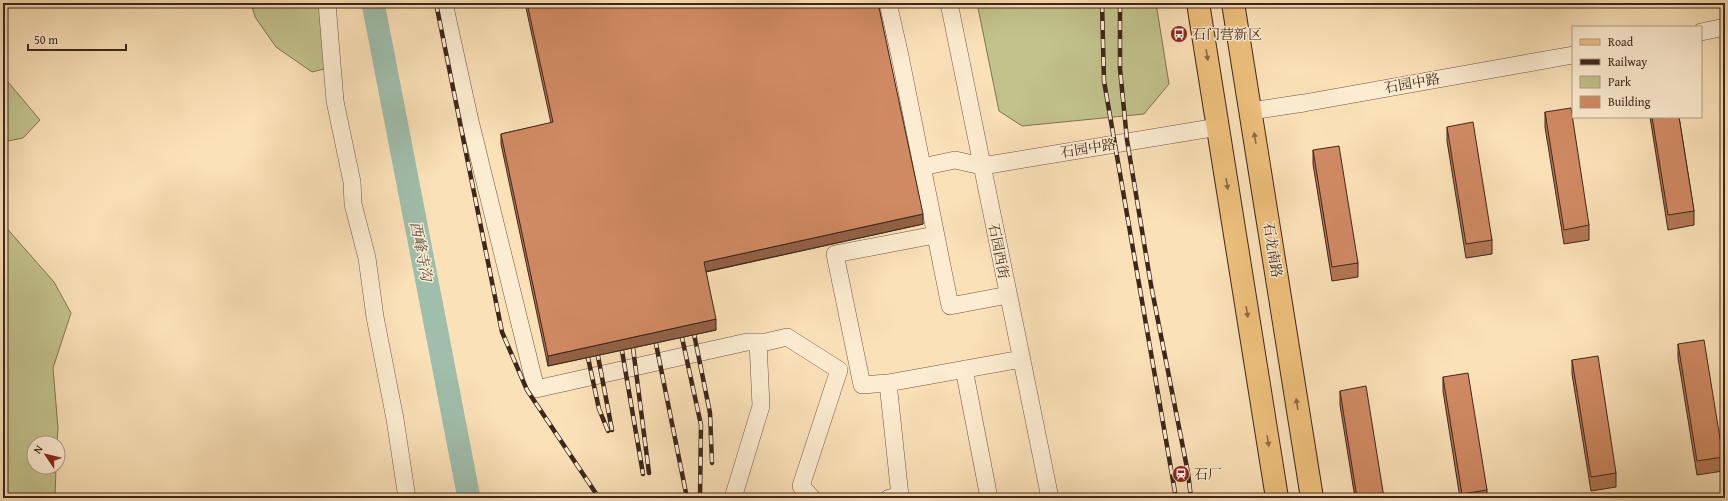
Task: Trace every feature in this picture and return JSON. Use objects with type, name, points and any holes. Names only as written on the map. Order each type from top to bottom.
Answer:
[{"type":"main road","points":[[1198,3],[1277,498]]},
{"type":"main road","name":"石龙南路","points":[[1233,3],[1312,498]]},
{"type":"street","points":[[327,3],[335,101],[352,182],[354,204],[367,258],[375,317],[395,419],[406,498]]},
{"type":"street","points":[[444,3],[470,121],[536,389],[747,342],[766,342],[787,337],[839,370],[805,494]]},
{"type":"street","points":[[888,3],[950,306],[1008,295]]},
{"type":"street","name":"石园西街","points":[[949,3],[1050,498]]},
{"type":"street","points":[[1702,32],[1725,27]]},
{"type":"street","name":"石园中路","points":[[1251,111],[1572,55]]},
{"type":"street","name":"石园中路","points":[[982,166],[1218,127]]},
{"type":"street","points":[[922,167],[955,160],[982,166]]},
{"type":"street","points":[[936,235],[835,254],[862,385],[888,383],[1021,359]]},
{"type":"street","points":[[733,498],[761,406],[758,342]]},
{"type":"street","points":[[964,369],[989,498]]},
{"type":"street","points":[[888,383],[900,496],[889,498]]},
{"type":"green space","points":[[251,3],[324,3],[332,67],[312,72],[276,47],[255,17]]},
{"type":"green space","points":[[977,3],[1156,3],[1169,84],[1144,114],[1022,126],[999,111]]},
{"type":"green space","points":[[3,76],[40,120],[23,138],[3,142]]},
{"type":"green space","points":[[3,224],[54,282],[71,313],[53,368],[58,435],[26,435],[26,475],[56,475],[55,498],[3,498]]},
{"type":"building","points":[[527,3],[878,3],[923,214],[704,262],[716,319],[548,356],[501,134],[553,122]]},
{"type":"building","points":[[1571,108],[1589,225],[1564,230],[1545,112]]},
{"type":"building","points":[[1652,118],[1679,118],[1694,211],[1668,215]]},
{"type":"building","points":[[1473,122],[1492,240],[1466,244],[1447,127]]},
{"type":"building","points":[[1339,146],[1358,263],[1332,267],[1313,150]]},
{"type":"building","points":[[1704,340],[1723,457],[1697,461],[1678,344]]},
{"type":"building","points":[[1598,356],[1616,473],[1591,477],[1572,360]]},
{"type":"building","points":[[1468,373],[1487,490],[1462,494],[1443,377]]},
{"type":"building","points":[[1366,386],[1384,498],[1357,498],[1340,391]]},
{"type":"waterway","name":"西峰寺沟","points":[[373,3],[469,498]]},
{"type":"railway","points":[[436,3],[502,332],[527,390],[599,498]]},
{"type":"railway","points":[[1102,3],[1104,81],[1176,498]]},
{"type":"railway","points":[[1120,3],[1120,69],[1127,140],[1151,285],[1188,473],[1191,498]]},
{"type":"railway","points":[[693,329],[710,413],[712,463]]},
{"type":"railway","points":[[681,333],[701,425],[700,498]]},
{"type":"railway","points":[[655,339],[687,498]]},
{"type":"railway","points":[[621,345],[643,474]]},
{"type":"railway","points":[[633,348],[649,473]]},
{"type":"railway","points":[[597,351],[612,430]]},
{"type":"railway","points":[[587,353],[599,409],[608,431]]},
{"type":"place","name":"石门营新区","points":[[1179,34]]},
{"type":"place","name":"石厂","points":[[1181,474]]}]
